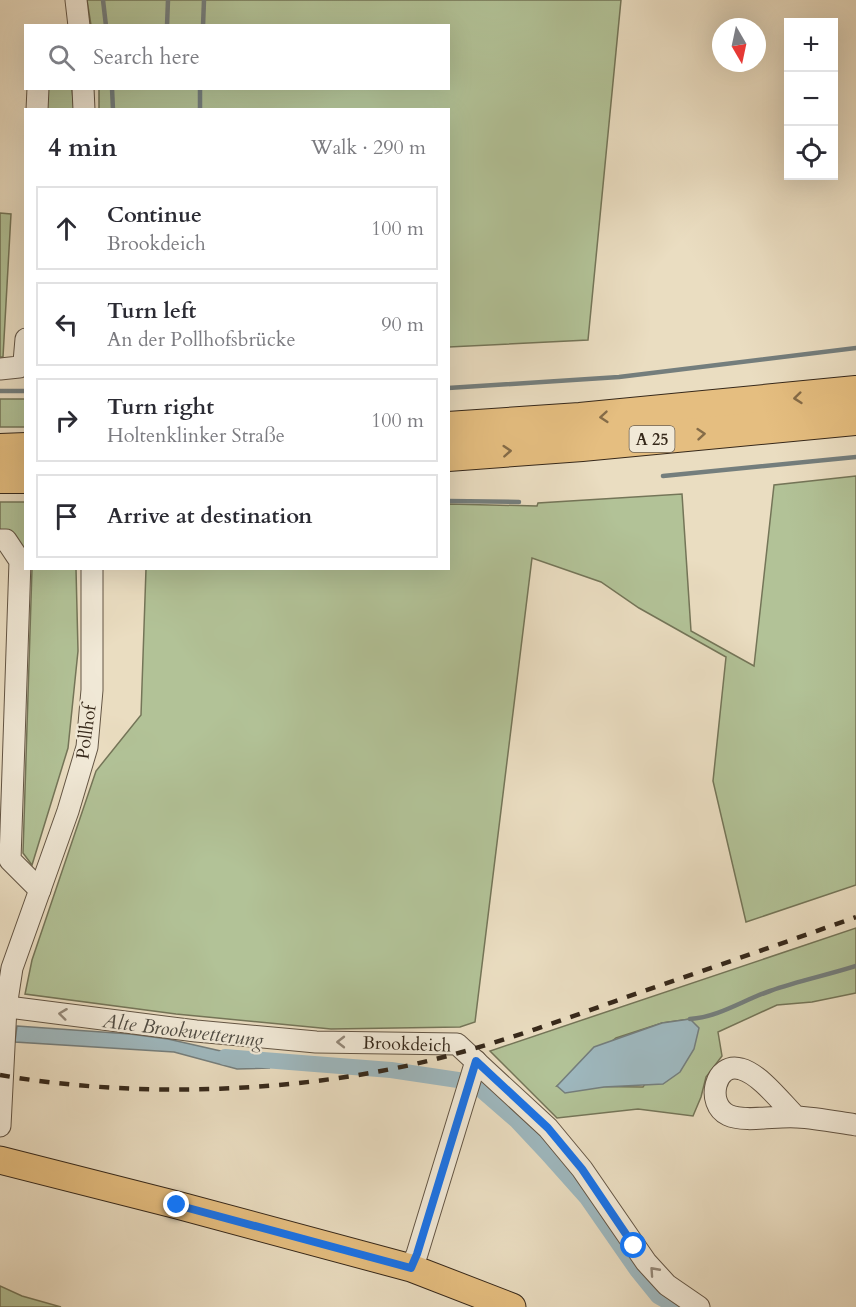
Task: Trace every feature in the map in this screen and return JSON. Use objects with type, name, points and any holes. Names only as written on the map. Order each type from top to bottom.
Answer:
[{"type":"highway","name":"A 25","points":[[450,428],[580,419],[856,392]]},
{"type":"highway","name":"A 25","points":[[450,455],[856,419]]},
{"type":"highway","points":[[0,450],[24,449]]},
{"type":"highway","points":[[0,477],[24,477]]},
{"type":"main road","points":[[0,1160],[411,1268],[512,1307]]},
{"type":"street","points":[[76,0],[79,24]]},
{"type":"street","points":[[37,108],[38,90]]},
{"type":"street","points":[[83,90],[84,108]]},
{"type":"street","points":[[10,368],[24,362]]},
{"type":"street","points":[[3,540],[20,561],[10,860],[40,890]]},
{"type":"street","name":"Pollhof","points":[[0,1126],[4,1049],[3,1007],[12,968],[68,811],[87,747],[92,690],[92,570]]},
{"type":"street","name":"Brookdeich","points":[[3,1007],[196,1031],[316,1042],[452,1042],[467,1050],[472,1078],[548,1128],[582,1169],[646,1262],[666,1285],[699,1307]]},
{"type":"street","points":[[411,1268],[472,1078]]},
{"type":"street","points":[[796,1117],[856,1125]]},
{"type":"green space","points":[[87,0],[621,0],[588,340],[450,347],[450,108],[99,108],[99,90],[450,90],[450,24],[91,24]]},
{"type":"green space","points":[[44,90],[72,90],[74,108],[43,108]]},
{"type":"green space","points":[[0,213],[11,214],[3,357],[0,357]]},
{"type":"green space","points":[[0,399],[24,399],[24,427],[0,427]]},
{"type":"green space","points":[[856,476],[856,885],[746,922],[713,781],[726,657],[639,608],[601,582],[532,558],[475,1022],[460,1027],[331,1029],[176,1014],[25,994],[32,960],[96,771],[141,715],[146,570],[450,570],[450,504],[537,506],[538,503],[682,494],[691,631],[754,666],[774,485]]},
{"type":"green space","points":[[0,502],[24,502],[24,551],[0,531]]},
{"type":"green space","points":[[32,570],[76,570],[78,651],[68,748],[32,865],[23,853]]},
{"type":"green space","points":[[856,928],[856,993],[812,1002],[777,1005],[718,1032],[722,1056],[706,1077],[693,1116],[638,1109],[557,1118],[490,1051]],"holes":[[[690,1019],[643,1087],[557,1086],[616,1038],[662,1023]]]},
{"type":"green space","points":[[0,1286],[22,1296],[61,1307],[0,1307]]},
{"type":"water","points":[[690,1019],[699,1028],[694,1049],[680,1072],[663,1084],[604,1087],[565,1093],[557,1086],[594,1047],[662,1023]]},
{"type":"water","points":[[17,1026],[168,1039],[234,1054],[270,1068],[237,1069],[174,1052],[15,1042]]},
{"type":"waterway","points":[[103,0],[106,24]]},
{"type":"waterway","points":[[167,24],[168,0]]},
{"type":"waterway","points":[[203,24],[204,0]]},
{"type":"waterway","points":[[112,90],[113,108]]},
{"type":"waterway","points":[[200,90],[200,108]]},
{"type":"waterway","points":[[450,388],[619,377],[856,348]]},
{"type":"waterway","points":[[0,391],[24,391]]},
{"type":"waterway","points":[[663,476],[856,457]]},
{"type":"waterway","points":[[450,501],[519,502]]},
{"type":"waterway","points":[[690,1019],[721,1012],[770,991],[856,966]]},
{"type":"waterway","name":"Alte Brookwetterung","points":[[225,1057],[391,1070],[458,1080],[479,1088],[517,1121],[546,1152],[587,1198],[658,1296],[677,1307]]},
{"type":"railway","points":[[0,1075],[53,1083],[107,1087],[219,1089],[330,1079],[384,1070],[460,1053],[506,1039],[856,917]]},
{"type":"route","points":[[177,1205],[411,1268],[468,1094],[476,1061],[548,1128],[582,1169],[634,1246]]}]
